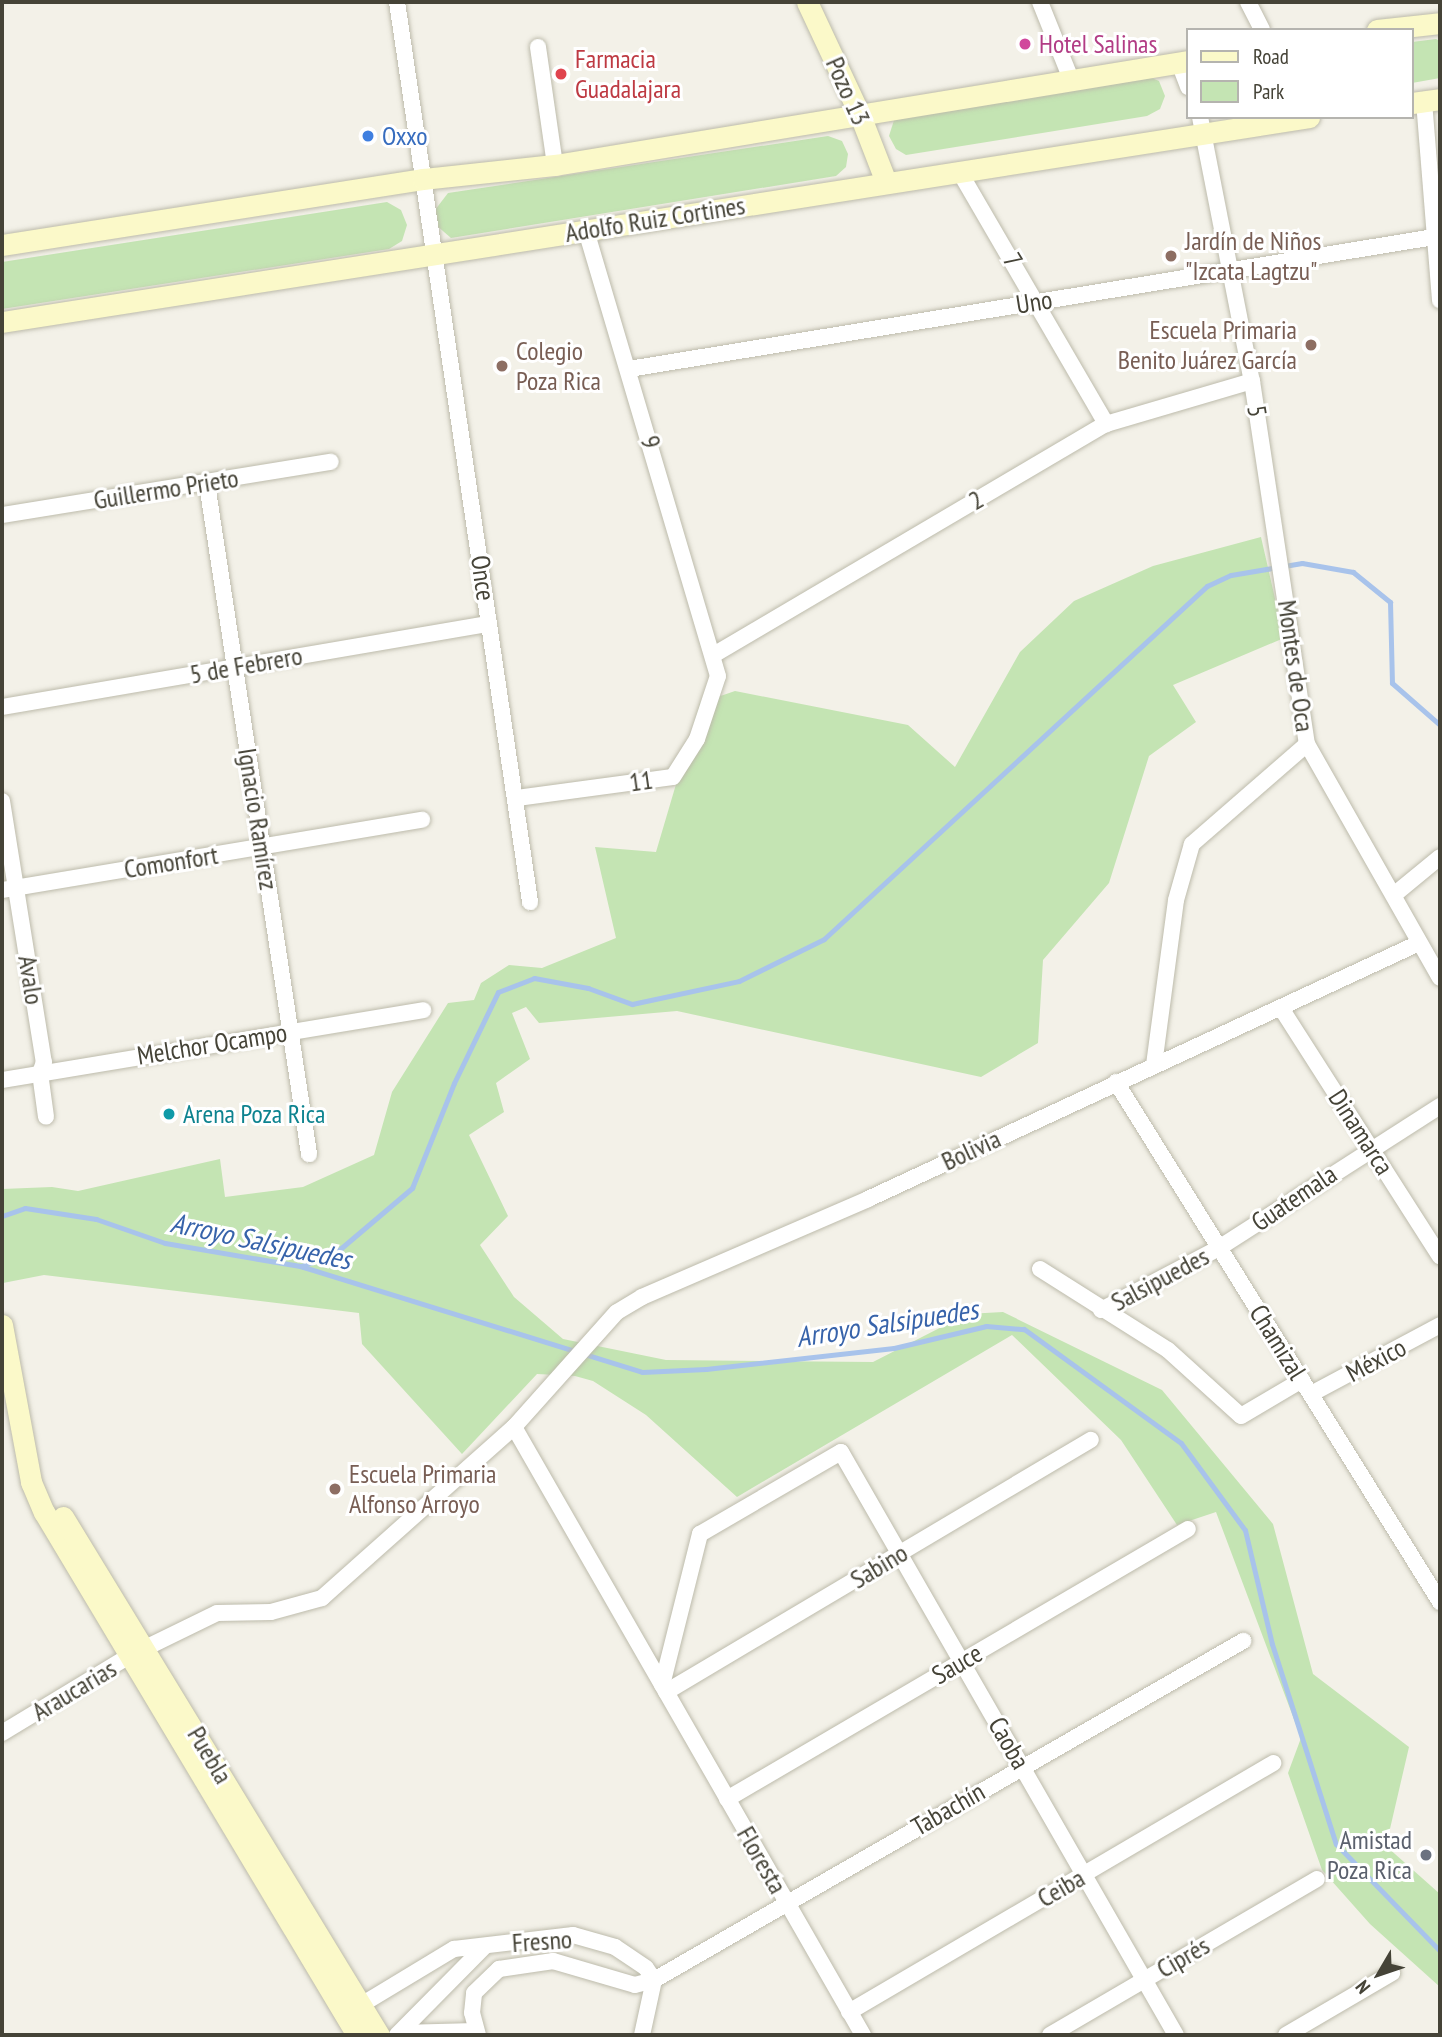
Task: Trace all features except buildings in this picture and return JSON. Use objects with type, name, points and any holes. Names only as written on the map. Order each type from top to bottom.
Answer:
[{"type":"main road","name":"Pozo 13","points":[[807,2],[860,114],[886,182]]},
{"type":"main road","points":[[1395,28],[1440,23]]},
{"type":"main road","points":[[2,245],[423,179],[555,165],[1184,62]]},
{"type":"main road","name":"Adolfo Ruiz Cortines","points":[[2,322],[959,171],[1203,124],[1279,119]]},
{"type":"main road","name":"Puebla","points":[[4,1333],[31,1482],[44,1512],[138,1652],[361,2005],[392,2034]]},
{"type":"main road","name":"Puebla","points":[[138,1652],[357,2035]]},
{"type":"street","name":"Once","points":[[397,2],[517,798],[530,902]]},
{"type":"street","points":[[1040,2],[1071,79]]},
{"type":"street","points":[[1248,2],[1261,28]]},
{"type":"street","points":[[538,47],[555,165]]},
{"type":"street","points":[[1425,101],[1440,300]]},
{"type":"street","name":"5","points":[[1203,124],[1252,381],[1278,541]]},
{"type":"street","name":"7","points":[[959,171],[1107,424]]},
{"type":"street","name":"9","points":[[586,230],[715,654]]},
{"type":"street","name":"Uno","points":[[629,369],[1437,237]]},
{"type":"street","name":"2","points":[[715,654],[1107,424],[1252,381]]},
{"type":"street","name":"Guillermo Prieto","points":[[2,515],[331,462]]},
{"type":"street","name":"Ignacio Ramírez","points":[[207,484],[309,1154]]},
{"type":"street","name":"Montes de Oca","points":[[1278,541],[1307,744],[1395,894],[1440,978]]},
{"type":"street","name":"5 de Febrero","points":[[2,707],[489,624]]},
{"type":"street","name":"11","points":[[517,798],[673,777],[697,739],[718,676],[715,654]]},
{"type":"street","points":[[1154,1065],[1176,900],[1192,844],[1307,744]]},
{"type":"street","name":"Avalo","points":[[2,801],[8,889],[44,1062],[40,1073],[46,1117]]},
{"type":"street","name":"Comonfort","points":[[8,889],[422,820]]},
{"type":"street","points":[[1395,894],[1440,857]]},
{"type":"street","name":"Bolivia","points":[[514,1427],[617,1312],[642,1297],[868,1199],[1419,943]]},
{"type":"street","name":"Dinamarca","points":[[1281,1008],[1440,1257]]},
{"type":"street","name":"Melchor Ocampo","points":[[2,1080],[423,1010]]},
{"type":"street","name":"Chamizal","points":[[1116,1082],[1440,1602]]},
{"type":"street","name":"Guatemala","points":[[1219,1248],[1370,1147],[1440,1106]]},
{"type":"street","name":"Salsipuedes","points":[[1101,1310],[1219,1248]]},
{"type":"street","points":[[1040,1269],[1078,1289],[1101,1310],[1168,1350],[1241,1416],[1306,1387]]},
{"type":"street","name":"México","points":[[1306,1387],[1440,1325]]},
{"type":"street","name":"Araucarias","points":[[2,1733],[138,1652],[217,1613],[271,1612],[322,1598],[514,1427]]},
{"type":"street","name":"Floresta","points":[[514,1427],[863,2035]]},
{"type":"street","name":"Sabino","points":[[664,1688],[1091,1440]]},
{"type":"street","name":"Caoba","points":[[664,1688],[700,1534],[841,1452],[1176,2035]]},
{"type":"street","name":"Sauce","points":[[727,1799],[1188,1529]]},
{"type":"street","name":"Tabachín","points":[[654,1980],[1243,1641]]},
{"type":"street","name":"Ceiba","points":[[849,2012],[1273,1763]]},
{"type":"street","name":"Ciprés","points":[[1050,2035],[1317,1879]]},
{"type":"street","name":"Fresno","points":[[361,2005],[454,1950],[573,1935],[615,1947],[646,1968],[654,1980]]},
{"type":"street","name":"Fresno","points":[[392,2034],[485,1946]]},
{"type":"street","points":[[392,2034],[477,2033],[472,2013],[474,1993],[499,1969],[553,1961],[635,1985],[654,1980],[642,2035]]},
{"type":"street","points":[[1286,2035],[1392,1973]]},
{"type":"green space","points":[[1436,39],[1440,41],[1440,78],[1414,83],[1414,42]]},
{"type":"green space","points":[[1145,75],[1159,81],[1165,96],[1160,109],[1147,116],[906,155],[896,149],[889,136],[895,117]]},
{"type":"green space","points":[[828,136],[842,141],[848,154],[846,167],[836,176],[451,238],[436,225],[435,210],[448,193]]},
{"type":"green space","points":[[387,202],[401,210],[407,225],[402,241],[389,249],[2,309],[2,262]]},
{"type":"green space","points":[[1261,537],[1284,638],[1173,685],[1196,722],[1149,756],[1109,883],[1043,960],[1038,1043],[981,1077],[677,1011],[539,1023],[526,1007],[512,1013],[530,1059],[496,1083],[504,1112],[469,1135],[508,1216],[480,1245],[514,1297],[563,1339],[666,1360],[873,1362],[967,1314],[1003,1312],[1162,1390],[1273,1524],[1313,1674],[1409,1747],[1386,1846],[1440,1894],[1440,1987],[1370,1924],[1322,1870],[1288,1773],[1301,1738],[1216,1512],[1177,1525],[1121,1440],[1012,1335],[737,1497],[646,1415],[593,1381],[575,1376],[537,1374],[462,1454],[362,1344],[359,1313],[44,1275],[3,1283],[2,1189],[52,1187],[78,1191],[220,1159],[225,1197],[303,1187],[374,1155],[392,1092],[448,1003],[474,1000],[481,983],[509,965],[542,968],[616,938],[595,847],[656,852],[700,703],[735,691],[908,725],[955,767],[1020,652],[1074,601],[1153,566]]},
{"type":"waterway","points":[[301,1266],[333,1255],[412,1188],[454,1083],[498,992],[534,978],[588,988],[632,1004],[739,981],[824,939],[1207,586],[1231,575],[1302,563],[1353,572],[1390,602],[1392,683],[1440,725]]},
{"type":"waterway","name":"Arroyo Salsipuedes","points":[[2,1216],[25,1208],[96,1219],[165,1243],[300,1266],[642,1372],[706,1369],[894,1348],[986,1326],[1024,1329],[1181,1443],[1245,1530],[1272,1644],[1336,1844],[1440,1951]]},
{"type":"place","name":"Hotel Salinas","points":[[1025,44]]},
{"type":"place","name":"Farmacia Guadalajara","points":[[561,74]]},
{"type":"place","name":"Oxxo","points":[[368,136]]},
{"type":"place","name":"Jardín de Niños \"Izcata Lagtzu\"","points":[[1171,256]]},
{"type":"place","name":"Escuela Primaria Benito Juárez García","points":[[1311,345]]},
{"type":"place","name":"Colegio Poza Rica","points":[[502,366]]},
{"type":"place","name":"Arena Poza Rica","points":[[169,1114]]},
{"type":"place","name":"Escuela Primaria Alfonso Arroyo","points":[[335,1489]]},
{"type":"place","name":"Amistad Poza Rica","points":[[1426,1855]]}]
